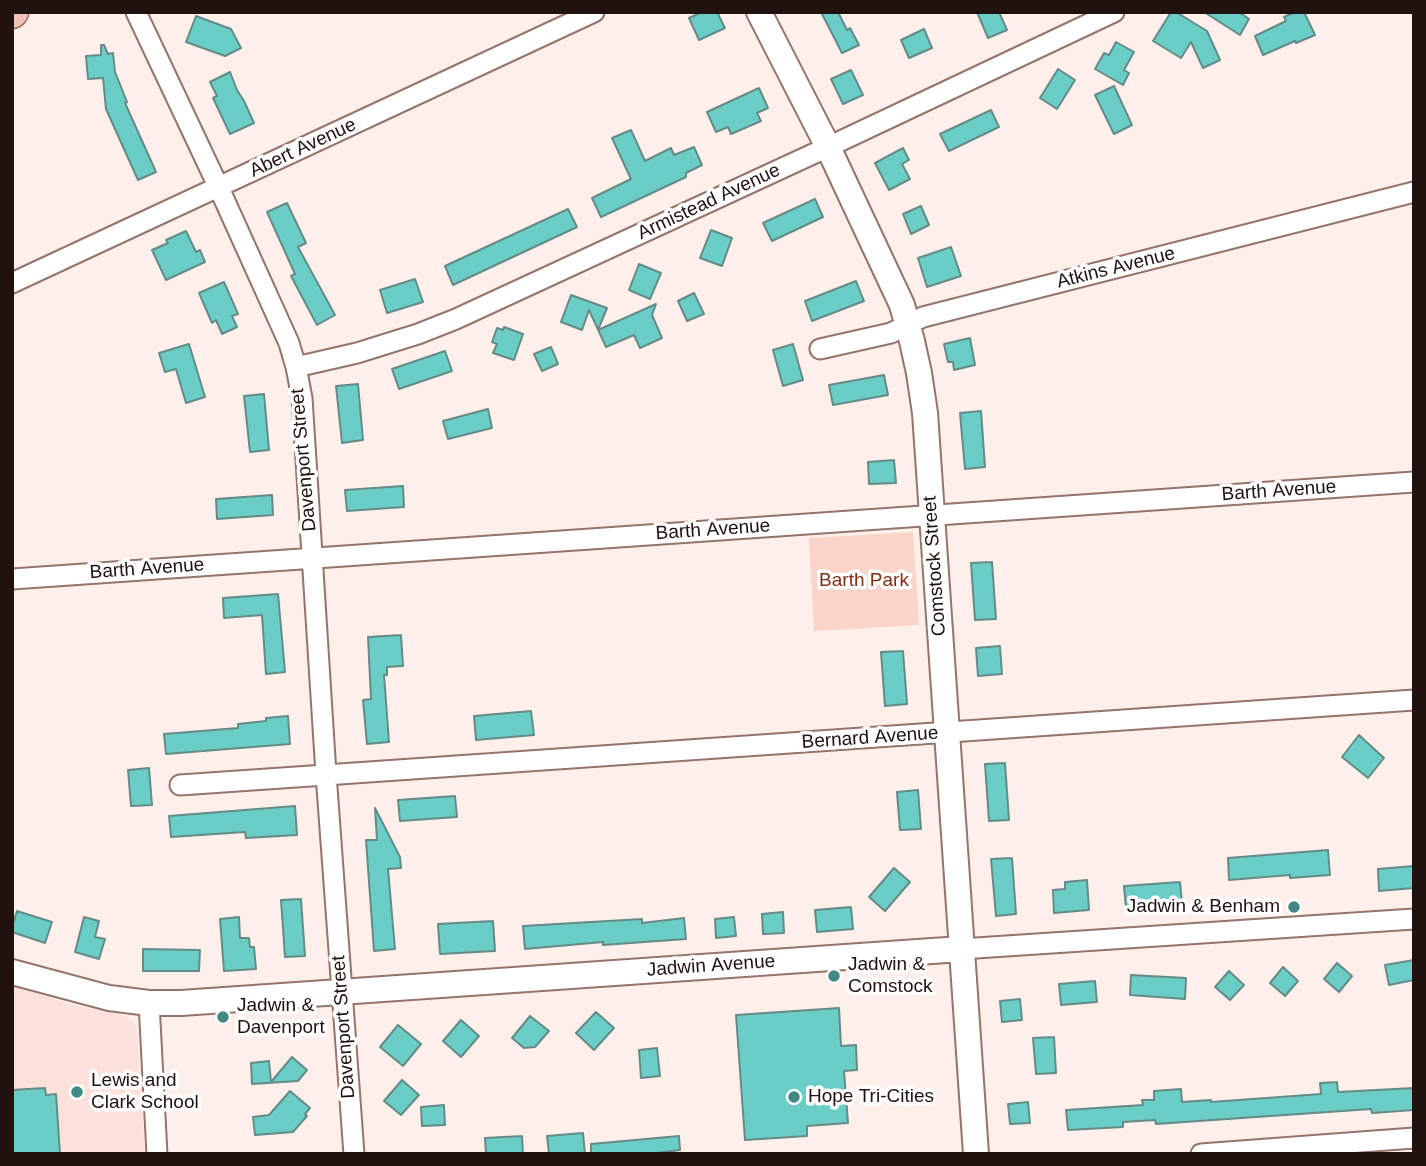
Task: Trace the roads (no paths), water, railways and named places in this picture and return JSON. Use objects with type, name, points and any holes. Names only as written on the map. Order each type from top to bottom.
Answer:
[{"type":"street","name":"Davenport Street","points":[[136,12],[289,343],[302,398],[354,1154]]},
{"type":"street","name":"Abert Avenue","points":[[12,283],[594,12]]},
{"type":"street","name":"Comstock Street","points":[[759,12],[828,147],[902,305],[919,373],[925,413],[975,1154]]},
{"type":"street","name":"Armistead Avenue","points":[[296,367],[369,349],[456,319],[1114,12]]},
{"type":"street","name":"Atkins Avenue","points":[[820,349],[891,333],[923,317],[1414,192]]},
{"type":"street","name":"Barth Avenue","points":[[12,579],[1414,482]]},
{"type":"street","name":"Bernard Avenue","points":[[326,774],[1414,700]]},
{"type":"street","points":[[180,785],[326,774]]},
{"type":"street","name":"Jadwin Avenue","points":[[12,972],[109,998],[149,1003],[181,1003],[1414,919]]},
{"type":"street","points":[[149,1003],[157,1154]]},
{"type":"street","points":[[1202,1154],[1414,1138]]},
{"type":"place","name":"Jadwin & Benham","points":[[1294,907]]},
{"type":"place","name":"Jadwin & Comstock","points":[[834,976]]},
{"type":"place","name":"Jadwin & Davenport","points":[[223,1017]]},
{"type":"place","name":"Lewis and Clark School","points":[[77,1092]]},
{"type":"place","name":"Hope Tri-Cities","points":[[794,1097]]},
{"type":"park label","name":"Barth Park","points":[[864,581]]}]
